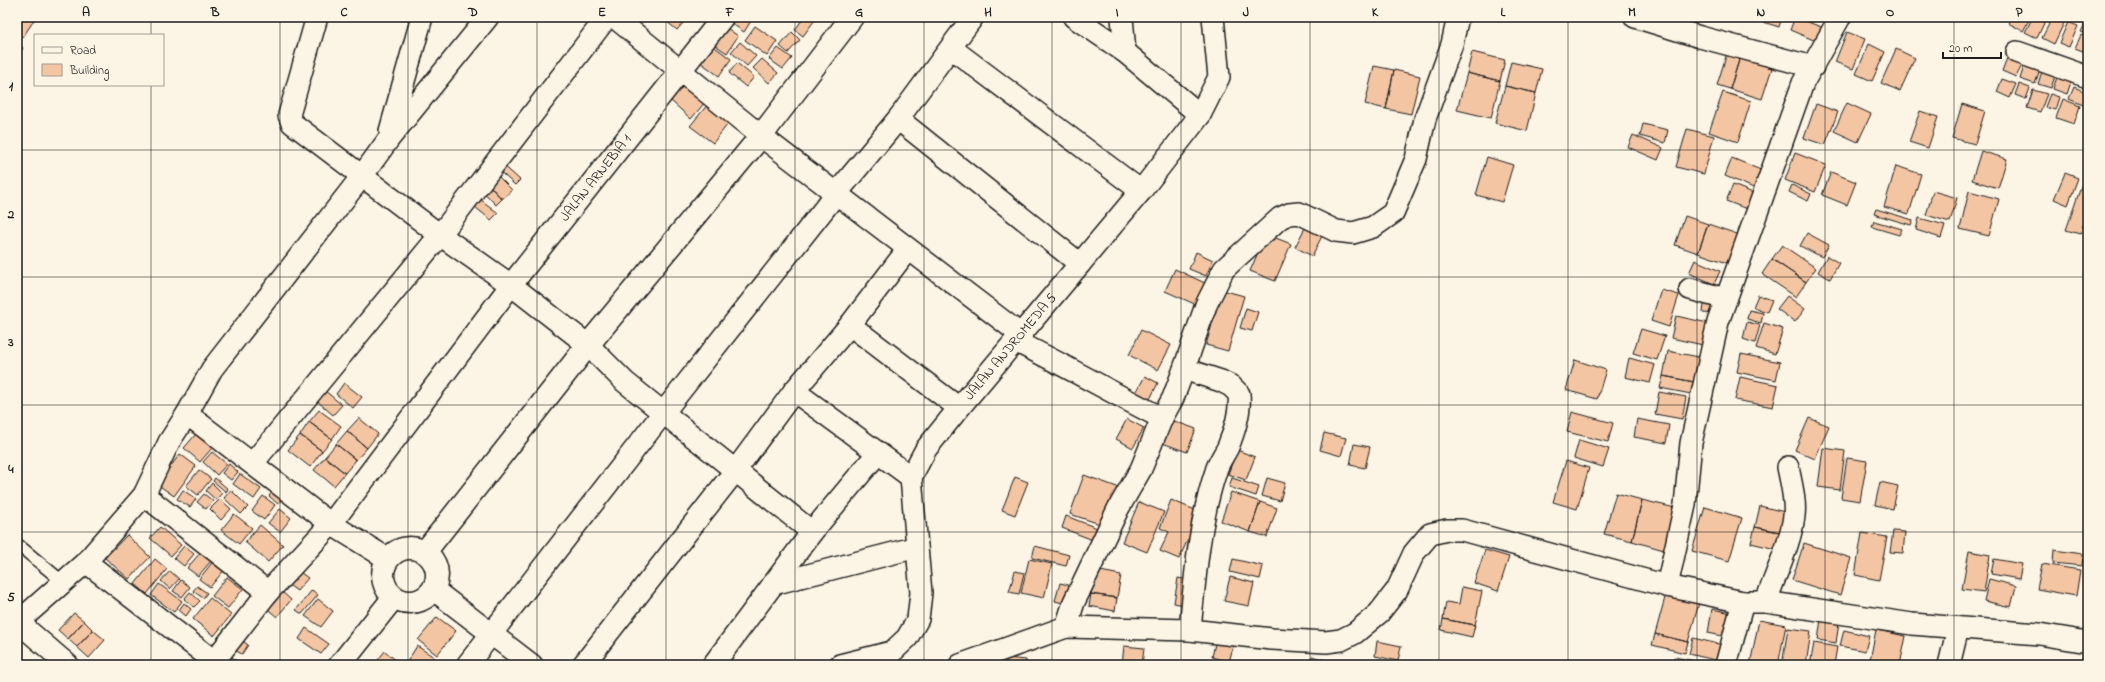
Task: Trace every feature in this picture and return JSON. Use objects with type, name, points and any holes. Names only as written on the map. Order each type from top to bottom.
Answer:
[{"type":"street","points":[[317,17],[290,120],[440,235],[511,285],[588,346],[625,382],[812,532]]},
{"type":"street","points":[[388,140],[422,17]]},
{"type":"street","points":[[68,665],[18,622],[86,562],[144,495],[168,442],[187,414],[212,370],[362,176],[388,140],[488,17]]},
{"type":"street","points":[[253,463],[440,235],[607,17]]},
{"type":"street","points":[[614,17],[761,136],[908,249],[1017,337],[1098,383],[1111,392],[1162,418]]},
{"type":"street","name":"JALAN ARNEBIA 1","points":[[213,663],[268,592],[331,524],[511,285],[723,17]]},
{"type":"street","points":[[425,552],[588,346],[761,136],[852,17]]},
{"type":"street","points":[[467,665],[663,413],[836,194],[898,119],[973,17]]},
{"type":"street","points":[[1074,17],[1125,52],[1200,115]]},
{"type":"street","points":[[1122,17],[1125,52]]},
{"type":"street","name":"JALAN ANDROMEDA 5","points":[[911,477],[926,449],[958,408],[1141,191],[1200,115],[1219,77],[1213,17]]},
{"type":"street","points":[[1066,627],[1074,602],[1118,509],[1141,469],[1162,418],[1173,398],[1206,305],[1224,269],[1280,218],[1289,214],[1299,213],[1336,230],[1353,233],[1373,227],[1393,213],[1416,159],[1425,119],[1452,44],[1458,17]]},
{"type":"street","points":[[1635,17],[1700,37],[1813,67]]},
{"type":"street","points":[[1667,586],[1685,505],[1691,443],[1718,322],[1803,83],[1840,17]]},
{"type":"street","points":[[950,48],[1141,191]]},
{"type":"street","points":[[2017,52],[2088,77]]},
{"type":"street","points":[[898,119],[1080,264]]},
{"type":"street","points":[[583,665],[735,471],[794,391],[850,325],[908,249]]},
{"type":"street","points":[[1690,289],[1726,299]]},
{"type":"street","points":[[850,325],[958,408]]},
{"type":"street","points":[[1184,369],[1231,386],[1240,394],[1240,405],[1236,426],[1228,447],[1216,470],[1205,516],[1197,558],[1190,630]]},
{"type":"street","points":[[794,391],[877,454],[911,477],[921,593],[918,619],[907,638],[892,652],[840,665]]},
{"type":"street","points":[[187,414],[331,524],[388,559]]},
{"type":"street","points":[[713,665],[812,532],[877,454]]},
{"type":"street","points":[[1766,602],[1788,541],[1794,516],[1794,498],[1788,467]]},
{"type":"street","points":[[144,495],[268,592]]},
{"type":"street","points":[[960,665],[1066,627],[1190,630],[1272,639],[1326,642],[1341,640],[1355,633],[1378,614],[1397,590],[1414,553],[1430,534],[1447,530],[1462,530],[1667,586],[1695,590],[1743,602],[1766,602],[1912,624],[2039,634],[2088,642]]},
{"type":"street","points":[[773,584],[917,547]]},
{"type":"street","points":[[405,548],[419,549],[425,552],[435,562],[437,569],[438,576],[434,590],[429,596],[416,602],[408,602],[394,597],[385,586],[383,579],[384,565],[388,559],[399,550],[405,548]]},
{"type":"street","points":[[86,562],[213,663]]},
{"type":"street","points":[[434,590],[532,665]]},
{"type":"street","points":[[340,665],[394,597]]},
{"type":"street","points":[[1726,665],[1743,602]]},
{"type":"street","points":[[1949,665],[1958,628]]},
{"type":"lane","points":[[17,544],[63,582]]},
{"type":"building","points":[[17,17],[36,17],[23,37],[17,33]]},
{"type":"building","points":[[661,17],[688,17],[677,30]]},
{"type":"building","points":[[731,17],[746,17],[751,21],[744,32],[728,21]]},
{"type":"building","points":[[804,17],[817,17],[803,36],[795,30]]},
{"type":"building","points":[[1740,17],[1753,17],[1752,21]]},
{"type":"building","points":[[1757,17],[1782,17],[1779,27],[1757,20]]},
{"type":"building","points":[[1795,17],[1829,30],[1823,44],[1790,30]]},
{"type":"building","points":[[2011,17],[2030,18],[2023,31],[2008,23]]},
{"type":"building","points":[[2033,17],[2047,17],[2037,38],[2025,32]]},
{"type":"building","points":[[2070,17],[2084,17],[2082,22]]},
{"type":"building","points":[[2088,17],[2088,34],[2081,32]]},
{"type":"building","points":[[2052,18],[2064,23],[2054,44],[2042,38]]},
{"type":"building","points":[[2068,22],[2078,26],[2069,47],[2059,43]]},
{"type":"building","points":[[755,26],[777,41],[767,56],[745,40]]},
{"type":"building","points":[[727,28],[738,36],[727,53],[715,45]]},
{"type":"building","points":[[792,32],[800,40],[788,53],[780,46]]},
{"type":"building","points":[[1847,32],[1865,39],[1853,69],[1835,62]]},
{"type":"building","points":[[2081,35],[2088,38],[2088,53],[2075,48]]},
{"type":"building","points":[[708,42],[731,59],[719,76],[696,59]]},
{"type":"building","points":[[740,42],[756,56],[747,66],[731,52]]},
{"type":"building","points":[[17,44],[23,48],[17,57]]},
{"type":"building","points":[[1869,44],[1885,52],[1872,81],[1856,74]]},
{"type":"building","points":[[778,48],[792,58],[783,69],[769,59]]},
{"type":"building","points":[[1896,49],[1915,58],[1900,91],[1881,83]]},
{"type":"building","points":[[1472,52],[1505,60],[1500,81],[1467,73]]},
{"type":"building","points":[[1727,53],[1740,57],[1730,89],[1717,85]]},
{"type":"building","points":[[1740,57],[1772,68],[1762,99],[1730,89]]},
{"type":"building","points":[[2007,58],[2022,65],[2016,77],[2002,71]]},
{"type":"building","points":[[762,59],[778,73],[769,83],[753,68]]},
{"type":"building","points":[[1511,62],[1542,69],[1536,93],[1505,86]]},
{"type":"building","points":[[737,63],[754,77],[746,87],[729,73]]},
{"type":"building","points":[[2025,63],[2040,69],[2035,84],[2020,79]]},
{"type":"building","points":[[1374,66],[1394,70],[1386,109],[1365,104]]},
{"type":"building","points":[[2043,68],[2056,73],[2051,88],[2038,84]]},
{"type":"building","points":[[1394,70],[1420,76],[1411,114],[1386,109]]},
{"type":"building","points":[[1467,73],[1500,81],[1491,118],[1457,110]]},
{"type":"building","points":[[2058,74],[2072,79],[2067,94],[2053,89]]},
{"type":"building","points":[[2002,79],[2016,84],[2010,98],[1997,92]]},
{"type":"building","points":[[685,83],[706,101],[691,119],[670,100]]},
{"type":"building","points":[[2019,84],[2030,88],[2026,99],[2015,95]]},
{"type":"building","points":[[1505,86],[1536,93],[1527,131],[1495,123]]},
{"type":"building","points":[[2074,87],[2088,93],[2088,107],[2069,99]]},
{"type":"building","points":[[2033,90],[2047,94],[2040,112],[2027,108]]},
{"type":"building","points":[[1723,92],[1751,101],[1738,142],[1709,132]]},
{"type":"building","points":[[2050,94],[2059,97],[2055,110],[2045,107]]},
{"type":"building","points":[[2063,99],[2080,106],[2074,124],[2056,118]]},
{"type":"building","points":[[709,103],[731,120],[713,143],[690,126]]},
{"type":"building","points":[[1847,103],[1871,114],[1858,142],[1834,131]]},
{"type":"building","points":[[1816,104],[1838,112],[1825,145],[1804,138]]},
{"type":"building","points":[[1962,104],[1985,111],[1975,144],[1952,138]]},
{"type":"building","points":[[1920,111],[1938,117],[1928,148],[1909,142]]},
{"type":"building","points":[[1643,124],[1668,130],[1665,143],[1640,136]]},
{"type":"building","points":[[1687,129],[1714,136],[1704,174],[1676,167]]},
{"type":"building","points":[[1633,135],[1663,148],[1658,160],[1628,147]]},
{"type":"building","points":[[1981,151],[2007,159],[1998,188],[1972,180]]},
{"type":"building","points":[[1795,153],[1826,165],[1815,192],[1785,180]]},
{"type":"building","points":[[1487,157],[1513,165],[1502,202],[1476,195]]},
{"type":"building","points":[[1732,158],[1763,171],[1756,189],[1725,176]]},
{"type":"building","points":[[501,163],[520,180],[515,185],[496,168]]},
{"type":"building","points":[[1896,166],[1921,174],[1909,214],[1884,207]]},
{"type":"building","points":[[494,172],[512,190],[502,199],[484,180]]},
{"type":"building","points":[[1831,172],[1856,182],[1847,205],[1822,195]]},
{"type":"building","points":[[2065,173],[2078,178],[2068,205],[2054,199]]},
{"type":"building","points":[[484,180],[502,199],[496,205],[478,186]]},
{"type":"building","points":[[2083,181],[2088,182],[2088,210],[2080,234],[2066,230]]},
{"type":"building","points":[[1733,185],[1753,193],[1747,209],[1726,201]]},
{"type":"building","points":[[1792,185],[1811,194],[1808,201],[1789,192]]},
{"type":"building","points":[[1933,191],[1957,198],[1950,222],[1926,215]]},
{"type":"building","points":[[1969,191],[1999,199],[1989,236],[1960,229]]},
{"type":"building","points":[[476,196],[498,213],[491,220],[470,203]]},
{"type":"building","points":[[1876,209],[1913,220],[1911,225],[1874,214]]},
{"type":"building","points":[[1685,216],[1708,224],[1698,253],[1675,245]]},
{"type":"building","points":[[1919,218],[1945,225],[1941,238],[1916,230]]},
{"type":"building","points":[[1874,221],[1902,229],[1899,235],[1872,227]]},
{"type":"building","points":[[1307,224],[1324,232],[1312,256],[1295,247]]},
{"type":"building","points":[[1708,224],[1740,235],[1730,264],[1698,253]]},
{"type":"building","points":[[1807,233],[1829,245],[1822,257],[1800,246]]},
{"type":"building","points":[[1266,234],[1291,244],[1275,281],[1250,271]]},
{"type":"building","points":[[1782,245],[1816,268],[1806,282],[1772,259]]},
{"type":"building","points":[[1196,252],[1213,260],[1206,276],[1189,269]]},
{"type":"building","points":[[1827,256],[1839,263],[1830,279],[1818,272]]},
{"type":"building","points":[[1772,259],[1806,282],[1796,297],[1762,274]]},
{"type":"building","points":[[1695,260],[1720,271],[1714,284],[1689,273]]},
{"type":"building","points":[[1175,269],[1207,284],[1197,305],[1165,291]]},
{"type":"building","points":[[1222,290],[1244,296],[1228,351],[1206,345]]},
{"type":"building","points":[[1661,290],[1679,295],[1669,327],[1651,321]]},
{"type":"building","points":[[1758,295],[1772,300],[1767,312],[1753,307]]},
{"type":"building","points":[[1705,296],[1718,298],[1716,314],[1703,313]]},
{"type":"building","points":[[1787,296],[1805,309],[1795,322],[1777,309]]},
{"type":"building","points":[[1246,308],[1258,312],[1252,331],[1240,328]]},
{"type":"building","points":[[1749,310],[1763,313],[1761,323],[1747,319]]},
{"type":"building","points":[[1676,316],[1708,323],[1703,345],[1671,338]]},
{"type":"building","points":[[1747,322],[1760,325],[1755,343],[1743,339]]},
{"type":"building","points":[[1764,323],[1783,329],[1775,354],[1756,348]]},
{"type":"building","points":[[1641,329],[1665,336],[1657,360],[1633,353]]},
{"type":"building","points":[[1141,330],[1171,345],[1158,370],[1129,355]]},
{"type":"building","points":[[1668,351],[1699,357],[1694,382],[1663,376]]},
{"type":"building","points":[[1741,354],[1780,362],[1776,380],[1737,372]]},
{"type":"building","points":[[1629,358],[1655,365],[1650,383],[1625,377]]},
{"type":"building","points":[[1575,360],[1606,370],[1597,399],[1566,390]]},
{"type":"building","points":[[1145,376],[1158,383],[1147,405],[1133,398]]},
{"type":"building","points":[[1663,376],[1694,382],[1691,394],[1660,388]]},
{"type":"building","points":[[1740,377],[1778,385],[1773,407],[1735,400]]},
{"type":"building","points":[[344,383],[362,397],[353,408],[336,394]]},
{"type":"building","points":[[324,390],[342,405],[333,415],[316,400]]},
{"type":"building","points":[[1659,392],[1686,397],[1682,419],[1655,414]]},
{"type":"building","points":[[319,410],[341,426],[332,439],[309,422]]},
{"type":"building","points":[[1572,412],[1613,423],[1608,442],[1567,432]]},
{"type":"building","points":[[359,418],[378,434],[367,448],[347,431]]},
{"type":"building","points":[[1166,418],[1196,429],[1187,452],[1157,441]]},
{"type":"building","points":[[1809,418],[1829,426],[1815,459],[1795,450]]},
{"type":"building","points":[[1127,419],[1144,428],[1133,448],[1116,439]]},
{"type":"building","points":[[1637,419],[1669,425],[1666,443],[1634,437]]},
{"type":"building","points":[[309,422],[332,439],[322,451],[300,435]]},
{"type":"building","points":[[347,431],[367,448],[356,460],[336,444]]},
{"type":"building","points":[[1324,433],[1346,438],[1341,456],[1320,450]]},
{"type":"building","points":[[196,434],[212,448],[200,462],[184,448]]},
{"type":"building","points":[[300,435],[322,451],[310,467],[288,450]]},
{"type":"building","points":[[1579,440],[1609,449],[1603,467],[1574,458]]},
{"type":"building","points":[[336,444],[356,460],[345,473],[325,457]]},
{"type":"building","points":[[1354,444],[1370,447],[1365,468],[1350,465]]},
{"type":"building","points":[[1823,448],[1845,451],[1840,490],[1818,487]]},
{"type":"building","points":[[1237,450],[1255,457],[1246,480],[1228,474]]},
{"type":"building","points":[[212,452],[227,464],[217,475],[203,462]]},
{"type":"building","points":[[180,454],[196,466],[174,496],[157,484]]},
{"type":"building","points":[[325,457],[345,473],[334,486],[314,470]]},
{"type":"building","points":[[1847,458],[1867,461],[1860,501],[1841,498]]},
{"type":"building","points":[[1566,461],[1589,468],[1577,509],[1553,502]]},
{"type":"building","points":[[229,464],[238,472],[231,480],[222,473]]},
{"type":"building","points":[[199,470],[211,479],[198,495],[186,486]]},
{"type":"building","points":[[240,474],[261,489],[254,499],[233,484]]},
{"type":"building","points":[[1084,475],[1117,487],[1103,525],[1070,514]]},
{"type":"building","points":[[1015,477],[1028,482],[1015,515],[1002,510]]},
{"type":"building","points":[[215,478],[228,489],[226,492],[213,481]]},
{"type":"building","points":[[1232,478],[1259,487],[1256,496],[1229,487]]},
{"type":"building","points":[[1267,478],[1285,483],[1280,501],[1262,496]]},
{"type":"building","points":[[1880,482],[1898,486],[1893,509],[1875,505]]},
{"type":"building","points":[[212,483],[222,493],[216,500],[206,491]]},
{"type":"building","points":[[275,489],[284,497],[278,504],[269,496]]},
{"type":"building","points":[[183,490],[196,499],[190,507],[177,499]]},
{"type":"building","points":[[231,490],[248,507],[241,514],[224,498]]},
{"type":"building","points":[[1231,492],[1260,502],[1250,532],[1221,521]]},
{"type":"building","points":[[1616,493],[1642,500],[1632,541],[1604,534]]},
{"type":"building","points":[[204,494],[213,501],[206,509],[197,502]]},
{"type":"building","points":[[263,496],[275,505],[264,520],[252,511]]},
{"type":"building","points":[[220,499],[231,509],[221,520],[210,509]]},
{"type":"building","points":[[1171,500],[1200,512],[1190,540],[1188,539],[1179,559],[1160,551],[1169,532],[1160,528]]},
{"type":"building","points":[[1642,500],[1675,508],[1664,550],[1632,541]]},
{"type":"building","points":[[1139,502],[1164,512],[1147,552],[1122,542]]},
{"type":"building","points":[[1260,502],[1277,508],[1267,537],[1250,532]]},
{"type":"building","points":[[1760,506],[1789,513],[1784,533],[1755,527]]},
{"type":"building","points":[[1705,507],[1742,518],[1729,561],[1692,551]]},
{"type":"building","points":[[280,509],[291,518],[280,532],[268,523]]},
{"type":"building","points":[[234,514],[252,528],[239,544],[221,530]]},
{"type":"building","points":[[1066,516],[1097,528],[1093,540],[1062,528]]},
{"type":"building","points":[[260,525],[283,545],[268,562],[245,542]]},
{"type":"building","points":[[160,527],[181,545],[171,556],[150,538]]},
{"type":"building","points":[[1755,527],[1784,533],[1780,550],[1751,543]]},
{"type":"building","points":[[1893,531],[1905,532],[1903,553],[1890,552]]},
{"type":"building","points":[[1862,533],[1887,537],[1879,580],[1855,575]]},
{"type":"building","points":[[127,535],[150,557],[129,579],[105,558]]},
{"type":"building","points":[[1804,543],[1851,558],[1840,595],[1792,580]]},
{"type":"building","points":[[184,546],[194,554],[184,566],[174,558]]},
{"type":"building","points":[[1035,546],[1069,555],[1066,566],[1032,558]]},
{"type":"building","points":[[1485,550],[1509,557],[1498,591],[1474,583]]},
{"type":"building","points":[[2054,550],[2083,554],[2082,566],[2053,563]]},
{"type":"building","points":[[1969,551],[1990,555],[1984,592],[1962,589]]},
{"type":"building","points":[[201,552],[211,561],[198,576],[187,568]]},
{"type":"building","points":[[155,559],[167,569],[147,594],[135,584]]},
{"type":"building","points":[[215,559],[226,568],[210,587],[199,579]]},
{"type":"building","points":[[1029,559],[1052,564],[1044,598],[1021,593]]},
{"type":"building","points":[[1233,559],[1263,566],[1260,579],[1230,572]]},
{"type":"building","points":[[1994,559],[2022,564],[2019,579],[1991,574]]},
{"type":"building","points":[[2042,564],[2080,570],[2076,596],[2037,589]]},
{"type":"building","points":[[297,570],[308,578],[297,591],[286,583]]},
{"type":"building","points":[[1095,570],[1121,575],[1117,598],[1091,594]]},
{"type":"building","points":[[170,571],[179,579],[170,589],[161,581]]},
{"type":"building","points":[[1015,571],[1024,573],[1019,594],[1009,592]]},
{"type":"building","points":[[227,577],[243,589],[228,608],[212,596]]},
{"type":"building","points":[[1230,577],[1254,583],[1249,606],[1224,601]]},
{"type":"building","points":[[1178,578],[1193,581],[1189,606],[1174,603]]},
{"type":"building","points":[[1989,579],[2016,586],[2011,607],[1984,601]]},
{"type":"building","points":[[181,580],[190,587],[182,597],[173,591]]},
{"type":"building","points":[[1060,583],[1076,587],[1071,605],[1055,601]]},
{"type":"building","points":[[159,584],[182,601],[174,612],[151,595]]},
{"type":"building","points":[[197,586],[207,593],[203,598],[193,591]]},
{"type":"building","points":[[1462,587],[1482,591],[1475,625],[1443,619],[1446,602],[1459,604]]},
{"type":"building","points":[[279,589],[291,600],[277,617],[264,606]]},
{"type":"building","points":[[312,590],[318,595],[302,614],[296,610]]},
{"type":"building","points":[[190,592],[200,601],[194,607],[184,599]]},
{"type":"building","points":[[1091,594],[1117,598],[1115,611],[1089,606]]},
{"type":"building","points":[[1666,594],[1699,603],[1688,642],[1655,634]]},
{"type":"building","points":[[210,598],[231,615],[214,636],[193,619]]},
{"type":"building","points":[[318,599],[333,611],[321,627],[305,616]]},
{"type":"building","points":[[184,603],[191,609],[186,616],[179,610]]},
{"type":"building","points":[[1712,609],[1737,614],[1732,638],[1708,633]]},
{"type":"building","points":[[1822,612],[1840,615],[1836,643],[1818,640]]},
{"type":"building","points":[[74,613],[84,621],[68,639],[58,630]]},
{"type":"building","points":[[437,617],[456,631],[437,655],[418,640]]},
{"type":"building","points":[[1443,619],[1475,625],[1472,637],[1441,630]]},
{"type":"building","points":[[1759,620],[1786,625],[1778,665],[1750,665]]},
{"type":"building","points":[[84,621],[93,630],[77,647],[68,639]]},
{"type":"building","points":[[306,628],[329,644],[321,654],[299,639]]},
{"type":"building","points":[[1788,628],[1811,631],[1806,665],[1782,665]]},
{"type":"building","points":[[93,630],[105,640],[89,658],[77,647]]},
{"type":"building","points":[[1844,630],[1869,636],[1865,651],[1840,646]]},
{"type":"building","points":[[1876,630],[1906,636],[1900,665],[1869,665]]},
{"type":"building","points":[[1655,634],[1688,642],[1685,653],[1652,645]]},
{"type":"building","points":[[1693,638],[1727,646],[1724,662],[1689,654]]},
{"type":"building","points":[[1216,639],[1234,644],[1229,662],[1212,657]]},
{"type":"building","points":[[243,641],[248,645],[242,654],[236,651]]},
{"type":"building","points":[[1377,641],[1401,646],[1398,661],[1375,656]]},
{"type":"building","points":[[1814,643],[1837,647],[1834,665],[1810,665]]},
{"type":"building","points":[[417,646],[434,657],[429,665],[405,665]]},
{"type":"building","points":[[1124,646],[1144,648],[1142,665],[1122,665]]},
{"type":"building","points":[[385,651],[400,664],[374,665]]},
{"type":"building","points":[[1312,656],[1340,665],[1309,665]]},
{"type":"building","points":[[232,657],[242,665],[224,665]]},
{"type":"building","points":[[1674,657],[1706,663],[1705,665],[1673,665]]},
{"type":"building","points":[[1006,658],[1026,660],[1026,665],[1006,665]]},
{"type":"building","points":[[1208,660],[1225,665],[1206,665]]}]
